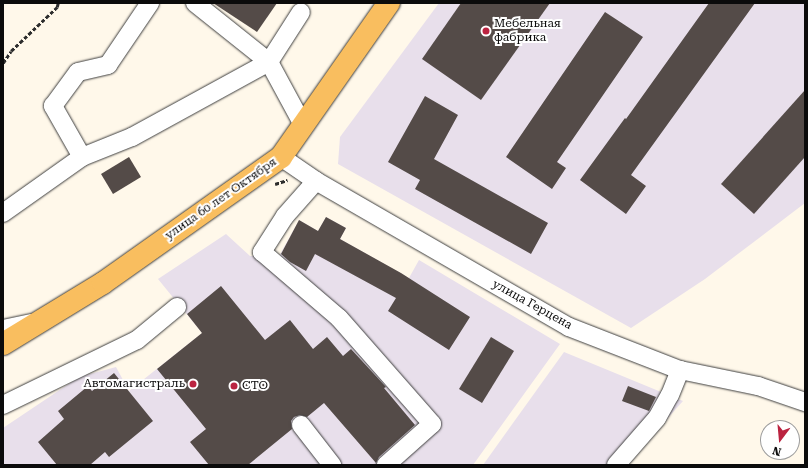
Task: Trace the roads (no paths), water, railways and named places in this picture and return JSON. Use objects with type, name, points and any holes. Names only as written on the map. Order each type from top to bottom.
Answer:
[{"type":"main road","name":"улица 60 лет Октября","points":[[3,344],[103,283],[281,157],[389,3]]},
{"type":"street","points":[[82,157],[53,106],[78,72],[108,64],[150,3]]},
{"type":"street","points":[[195,3],[269,62],[304,125]]},
{"type":"street","points":[[3,213],[82,157],[132,137],[269,62],[301,12]]},
{"type":"street","name":"улица Герцена","points":[[281,157],[316,181],[569,327],[680,370],[758,386],[805,402]]},
{"type":"street","points":[[316,181],[285,216],[262,252],[339,318],[432,424],[386,465]]},
{"type":"street","points":[[3,405],[137,340],[178,308]]},
{"type":"street","points":[[3,329],[40,321]]},
{"type":"street","points":[[616,465],[657,418],[670,396],[680,370]]},
{"type":"street","points":[[301,426],[332,465]]},
{"type":"place","name":"Мебельная фабрика","points":[[486,31]]},
{"type":"place","name":"Автомагистраль","points":[[193,384]]},
{"type":"place","name":"СТО","points":[[234,386]]}]
